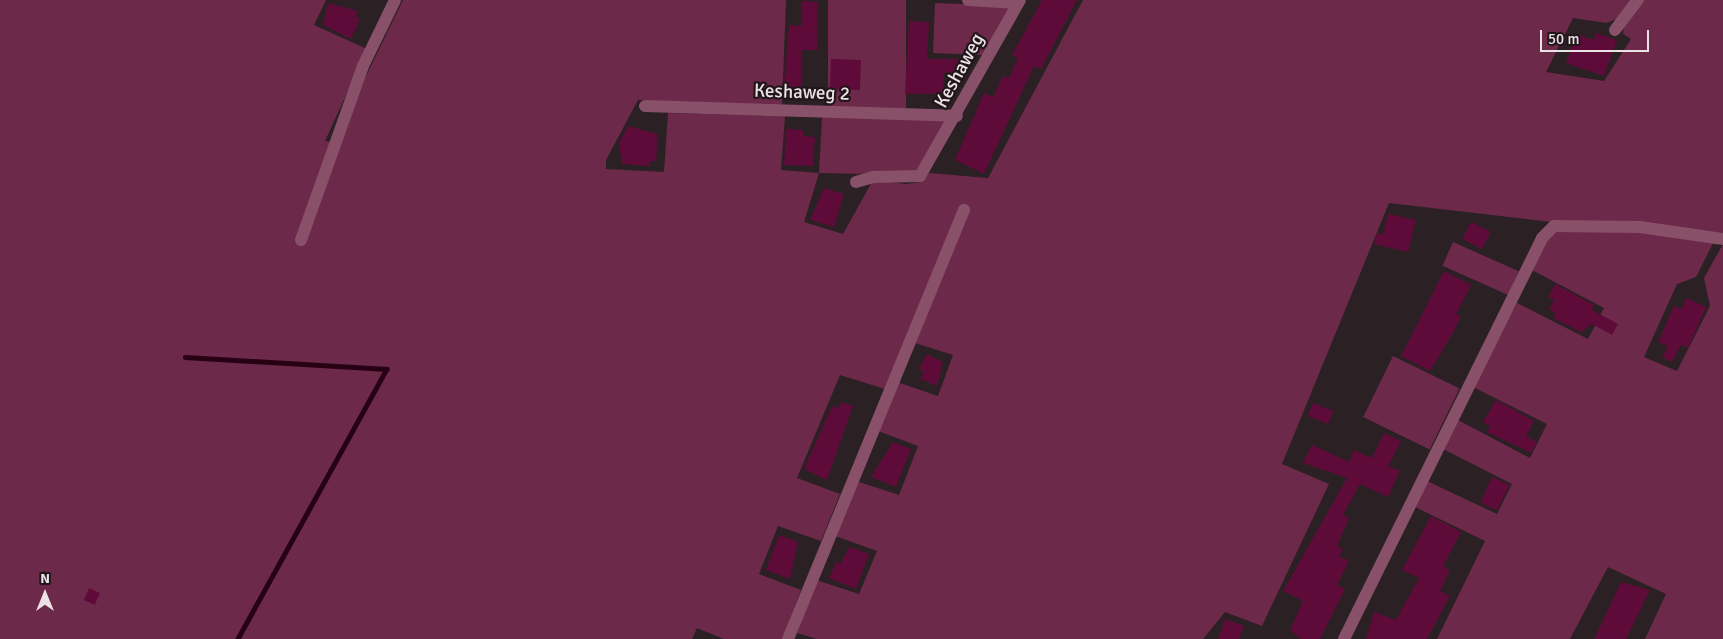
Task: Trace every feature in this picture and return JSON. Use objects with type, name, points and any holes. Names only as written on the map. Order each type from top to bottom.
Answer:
[{"type":"street","points":[[301,240],[363,66],[395,0]]},
{"type":"street","points":[[968,0],[1019,2]]},
{"type":"street","points":[[1615,30],[1638,0]]},
{"type":"street","name":"Keshaweg","points":[[856,182],[873,177],[908,180],[920,176],[932,160],[958,116],[1019,2]]},
{"type":"street","name":"Keshaweg 2","points":[[645,106],[958,116]]},
{"type":"street","points":[[788,639],[964,210]]},
{"type":"street","points":[[1344,639],[1542,238],[1554,226],[1640,227],[1723,239]]},
{"type":"shaded area","points":[[0,0],[326,0],[314,25],[367,49],[325,141],[334,142],[403,0],[786,0],[782,106],[638,100],[606,160],[606,169],[664,172],[668,113],[785,116],[781,170],[819,173],[804,222],[843,234],[873,180],[906,184],[921,182],[929,173],[988,178],[1083,0],[1635,0],[1620,18],[1606,23],[1573,18],[1546,72],[1604,81],[1631,39],[1623,34],[1624,25],[1644,0],[1723,0],[1723,235],[1551,222],[1389,203],[1282,464],[1329,484],[1262,626],[1225,612],[1203,639],[817,639],[797,633],[816,580],[859,594],[877,551],[835,536],[856,481],[899,495],[918,446],[878,431],[897,382],[938,396],[953,355],[915,343],[885,389],[840,375],[797,478],[840,494],[821,541],[778,526],[759,574],[801,590],[782,639],[724,639],[697,628],[692,639],[0,639]]},
{"type":"shaded area","points":[[828,0],[906,0],[906,108],[828,108]]},
{"type":"shaded area","points":[[935,3],[1011,6],[984,55],[933,53]]},
{"type":"shaded area","points":[[822,117],[951,120],[914,175],[819,173]]},
{"type":"shaded area","points":[[1560,230],[1641,231],[1713,243],[1696,277],[1677,284],[1644,357],[1677,371],[1710,306],[1704,278],[1723,244],[1723,639],[1645,639],[1666,594],[1608,567],[1570,639],[1437,639],[1485,541],[1415,507],[1427,481],[1497,514],[1512,484],[1443,449],[1458,420],[1530,458],[1547,424],[1473,387],[1517,303],[1588,339],[1604,308],[1532,270],[1548,237]]},
{"type":"shaded area","points":[[1453,242],[1519,271],[1508,295],[1442,266]]},
{"type":"shaded area","points":[[1393,356],[1460,388],[1430,450],[1363,417]]},
{"type":"building","points":[[1042,0],[1077,0],[1041,69],[1034,66],[984,174],[955,160],[984,93],[993,97],[1003,76],[1009,78],[1018,58],[1012,55]]},
{"type":"building","points":[[802,1],[818,2],[817,50],[802,50],[801,95],[783,94],[789,25],[801,26]]},
{"type":"building","points":[[328,3],[358,11],[355,17],[360,19],[351,39],[323,25]]},
{"type":"building","points":[[909,21],[929,22],[927,59],[958,59],[958,74],[944,73],[943,94],[905,94]]},
{"type":"building","points":[[1596,33],[1617,40],[1604,76],[1566,63],[1576,34],[1594,40]]},
{"type":"building","points":[[831,59],[861,60],[860,90],[830,89]]},
{"type":"building","points":[[628,126],[658,134],[656,161],[650,161],[650,166],[622,164],[619,143]]},
{"type":"building","points":[[786,129],[803,130],[803,136],[815,137],[813,166],[784,165]]},
{"type":"building","points":[[824,188],[844,194],[834,227],[810,220]]},
{"type":"building","points":[[1388,214],[1416,220],[1408,252],[1374,244],[1377,233],[1383,235]]},
{"type":"building","points":[[1471,222],[1491,232],[1482,249],[1462,239]]},
{"type":"building","points":[[1444,271],[1471,285],[1456,314],[1461,316],[1454,331],[1430,371],[1401,356]]},
{"type":"building","points":[[1555,284],[1594,305],[1592,310],[1618,324],[1612,335],[1592,324],[1581,332],[1553,318],[1556,313],[1549,309],[1554,300],[1548,297]]},
{"type":"building","points":[[1686,298],[1706,307],[1688,348],[1681,345],[1672,362],[1662,357],[1668,346],[1658,342],[1674,306],[1682,309]]},
{"type":"building","points":[[927,354],[943,362],[937,386],[920,379],[924,372],[919,369]]},
{"type":"building","points":[[1496,400],[1534,421],[1526,436],[1537,442],[1531,453],[1487,432],[1490,426],[1483,422]]},
{"type":"building","points":[[841,402],[853,406],[827,480],[804,469],[832,406],[839,408]]},
{"type":"building","points":[[1313,403],[1333,411],[1328,424],[1308,416]]},
{"type":"building","points":[[1384,433],[1401,441],[1388,466],[1400,471],[1388,497],[1360,484],[1343,515],[1349,518],[1337,546],[1343,549],[1339,556],[1349,561],[1337,585],[1345,589],[1320,639],[1301,639],[1290,630],[1303,601],[1283,591],[1347,478],[1303,463],[1312,445],[1349,462],[1354,450],[1372,458]]},
{"type":"building","points":[[893,442],[911,449],[896,487],[871,477]]},
{"type":"building","points":[[1492,477],[1509,485],[1497,510],[1480,502]]},
{"type":"building","points":[[1431,516],[1461,532],[1443,566],[1450,570],[1440,591],[1450,596],[1427,639],[1366,639],[1374,612],[1396,620],[1419,578],[1402,570]]},
{"type":"building","points":[[779,535],[798,542],[790,579],[766,570]]},
{"type":"building","points":[[850,547],[869,554],[856,589],[829,578],[836,562],[840,564]]},
{"type":"building","points":[[1621,582],[1650,590],[1626,639],[1594,639]]},
{"type":"building","points":[[89,588],[100,593],[95,605],[84,600]]},
{"type":"building","points":[[1225,619],[1244,626],[1239,639],[1218,639]]},
{"type":"waterway","points":[[185,357],[387,369],[238,639]]}]
